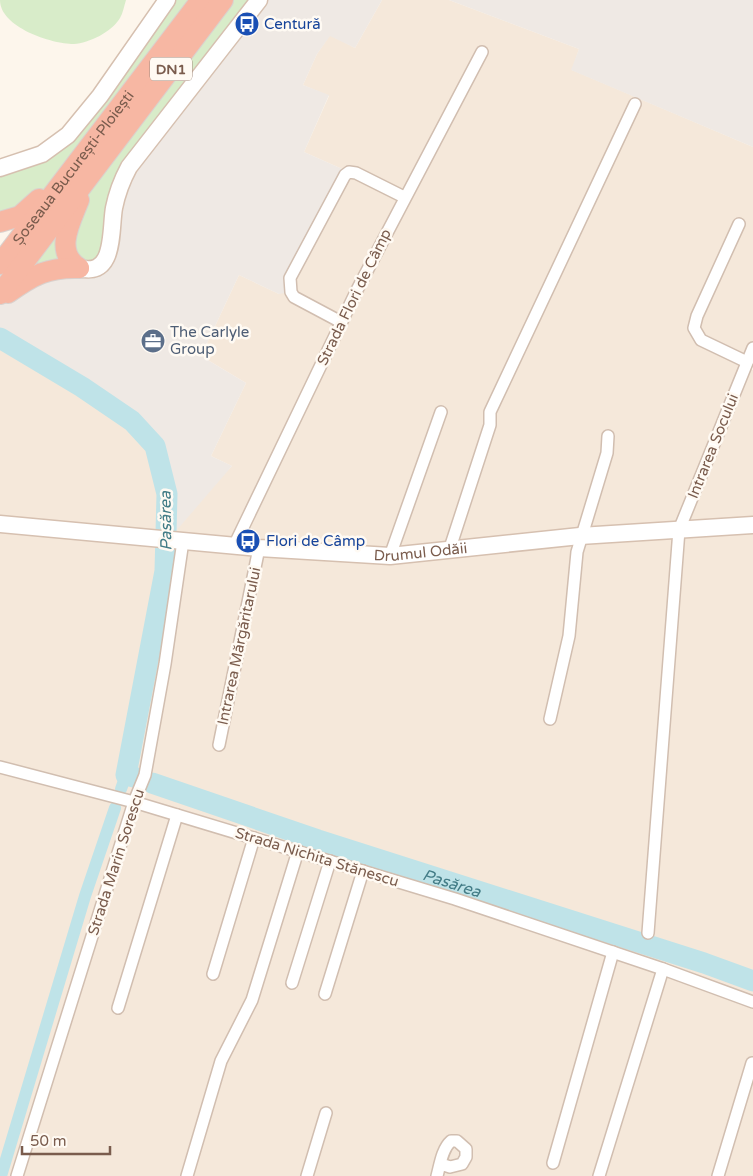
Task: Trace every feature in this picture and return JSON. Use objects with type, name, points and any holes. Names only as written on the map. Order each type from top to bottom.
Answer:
[{"type":"highway","name":"Șoseaua București-Ploiești","points":[[111,133],[200,0]]},
{"type":"highway","name":"Șoseaua București-Ploiești","points":[[0,264],[80,174],[111,133],[223,0]]},
{"type":"highway","name":"Șoseaua București-Ploiești","points":[[0,296],[23,264],[80,174]]},
{"type":"highway","points":[[79,268],[69,258],[65,246],[80,174]]},
{"type":"highway","points":[[0,222],[20,216],[80,174]]},
{"type":"highway","points":[[0,296],[43,271],[54,268],[79,268]]},
{"type":"street","points":[[0,168],[42,154],[68,135],[100,96],[167,0]]},
{"type":"street","points":[[79,268],[94,268],[106,259],[110,246],[118,192],[129,167],[259,0]]},
{"type":"street","name":"Strada Flori de Câmp","points":[[234,546],[341,322],[404,198],[482,52]]},
{"type":"street","points":[[449,551],[490,425],[490,412],[636,104]]},
{"type":"street","points":[[341,322],[294,297],[290,286],[290,278],[340,180],[350,172],[356,173],[404,198]]},
{"type":"street","points":[[739,224],[697,316],[694,328],[702,340],[747,362]]},
{"type":"street","name":"Intrarea Socului","points":[[648,932],[679,530],[753,348]]},
{"type":"street","points":[[390,556],[441,412]]},
{"type":"street","points":[[550,719],[569,636],[580,536],[607,453],[608,436]]},
{"type":"street","name":"Drumul Odăii","points":[[0,524],[234,546],[390,556],[580,536],[753,525]]},
{"type":"street","name":"Strada Marin Sorescu","points":[[17,1176],[134,802],[145,775],[165,664],[183,541]]},
{"type":"street","name":"Intrarea Mărgăritarului","points":[[219,744],[259,548]]},
{"type":"street","name":"Strada Nichita Stănescu","points":[[0,767],[134,802],[363,871],[614,952],[753,1002]]},
{"type":"street","points":[[118,1008],[177,815]]},
{"type":"street","points":[[213,974],[254,838]]},
{"type":"street","points":[[187,1176],[221,1061],[252,1000],[298,851]]},
{"type":"street","points":[[292,983],[330,861]]},
{"type":"street","points":[[325,994],[363,871]]},
{"type":"street","points":[[553,1163],[614,952]]},
{"type":"street","points":[[599,1176],[663,969]]},
{"type":"street","points":[[718,1176],[752,1063]]},
{"type":"street","points":[[306,1176],[326,1113]]},
{"type":"street","points":[[437,1176],[441,1164]]},
{"type":"shaded area","points":[[259,0],[382,0],[355,48],[330,36],[317,54],[303,85],[329,95],[304,152],[349,172],[290,278],[291,292],[279,294],[239,275],[201,356],[246,383],[211,456],[232,466],[176,531],[166,534],[167,494],[155,446],[132,421],[82,387],[0,338],[0,298],[118,192]]},
{"type":"shaded area","points":[[382,0],[449,0],[579,49],[572,70],[753,147],[753,356],[748,368],[753,370],[753,1176],[0,1176],[0,338],[82,387],[132,421],[155,446],[167,494],[166,534],[232,466],[211,456],[246,383],[201,356],[239,275],[279,294],[290,286],[349,172],[304,152],[329,96],[303,85],[317,54],[330,35],[355,48]]},
{"type":"shaded area","points":[[449,0],[753,0],[753,147],[571,70],[579,49]]},
{"type":"green space","points":[[0,0],[126,0],[121,16],[112,28],[93,39],[74,44],[40,37],[17,26],[2,10]]},
{"type":"green space","points":[[167,0],[197,0],[104,127],[20,216],[0,222],[0,168],[56,146]]},
{"type":"green space","points":[[223,0],[259,0],[129,167],[106,259],[18,286]]},
{"type":"waterway","name":"Pasărea","points":[[0,338],[82,387],[132,421],[155,446],[167,494],[165,571],[126,775],[134,777]]},
{"type":"waterway","points":[[121,789],[126,775]]},
{"type":"waterway","name":"Pasărea","points":[[152,783],[318,840],[704,963],[753,981]]},
{"type":"waterway","points":[[1,1176],[85,896],[115,808]]},
{"type":"place","name":"Centură","points":[[247,24]]},
{"type":"place","name":"The Carlyle Group","points":[[153,341]]},
{"type":"place","name":"Flori de Câmp","points":[[248,541]]}]
